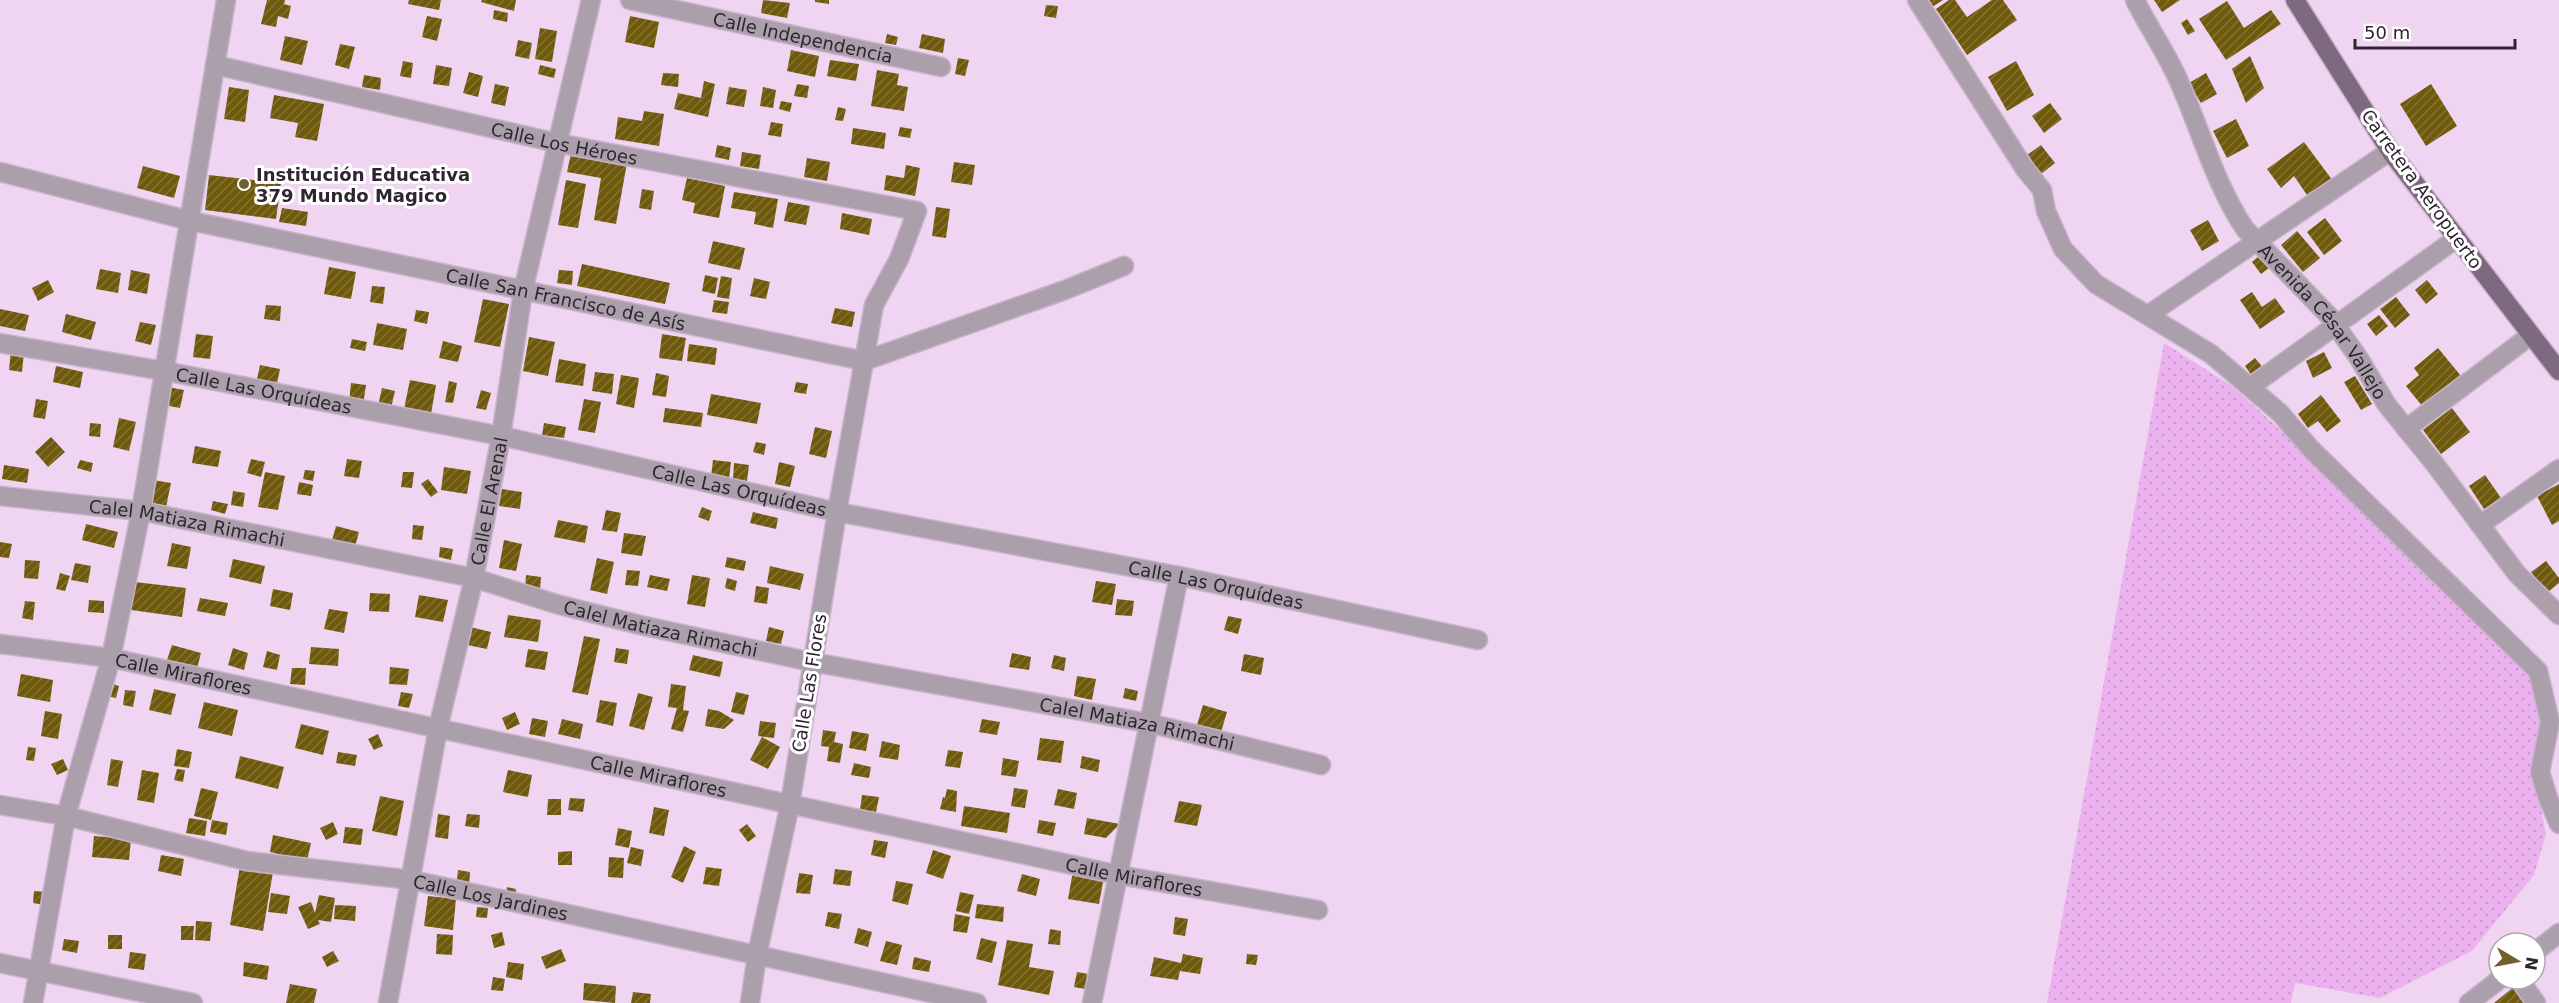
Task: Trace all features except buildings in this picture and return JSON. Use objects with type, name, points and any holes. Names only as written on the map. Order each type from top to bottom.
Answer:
[{"type":"main road","name":"Carretera Aeropuerto","points":[[2295,0],[2390,150],[2559,371]]},
{"type":"street","points":[[33,1003],[66,816],[111,658],[141,512],[226,0]]},
{"type":"street","name":"Calle El Arenal","points":[[388,1003],[438,728],[474,578],[501,436],[523,291],[591,0]]},
{"type":"street","name":"Calle Independencia","points":[[630,0],[651,2],[941,67]]},
{"type":"street","points":[[1917,0],[2025,170],[2042,190],[2046,211],[2063,249],[2096,284],[2211,354],[2280,413],[2311,448],[2538,671],[2550,722],[2540,772],[2553,794],[2559,824]]},
{"type":"street","name":"Avenida César Vallejo","points":[[2135,0],[2177,77],[2203,146],[2236,216],[2256,241],[2336,326],[2387,405],[2517,574],[2559,615]]},
{"type":"street","name":"Calle Los Héroes","points":[[215,65],[557,143],[917,211]]},
{"type":"street","points":[[2148,315],[2390,150]]},
{"type":"street","name":"Calle San Francisco de Asís","points":[[0,172],[191,221],[864,361]]},
{"type":"street","name":"Calle Las Flores","points":[[750,1003],[757,956],[790,804],[837,512],[874,305],[899,259],[917,211]]},
{"type":"street","points":[[2250,387],[2457,238]]},
{"type":"street","points":[[864,361],[1065,290],[1124,266]]},
{"type":"street","points":[[2406,429],[2531,335]]},
{"type":"street","name":"Calle Las Orquídeas","points":[[0,343],[164,371],[501,436],[837,512],[1179,576],[1478,640]]},
{"type":"street","points":[[2480,525],[2559,469]]},
{"type":"street","name":"Calel Matiaza Rimachi","points":[[0,496],[141,512],[474,578],[556,604],[812,662],[1149,723],[1321,765]]},
{"type":"street","points":[[1092,1003],[1179,576]]},
{"type":"street","name":"Calle Miraflores","points":[[0,644],[111,658],[1119,875],[1318,910]]},
{"type":"street","name":"Calle Los Jardines","points":[[0,805],[66,816],[247,861],[412,880],[977,1003]]},
{"type":"street","points":[[2547,942],[2559,933]]},
{"type":"street","points":[[0,963],[194,1003]]},
{"type":"street","points":[[2469,1003],[2487,989]]},
{"type":"shaded area","points":[[2164,343],[2232,386],[2321,467],[2534,674],[2544,724],[2536,781],[2546,834],[2534,875],[2472,951],[2380,998],[2295,983],[2291,1003],[2047,1003]]},
{"type":"place","name":"Institución Educativa 379 Mundo Magico","points":[[244,184]]}]
